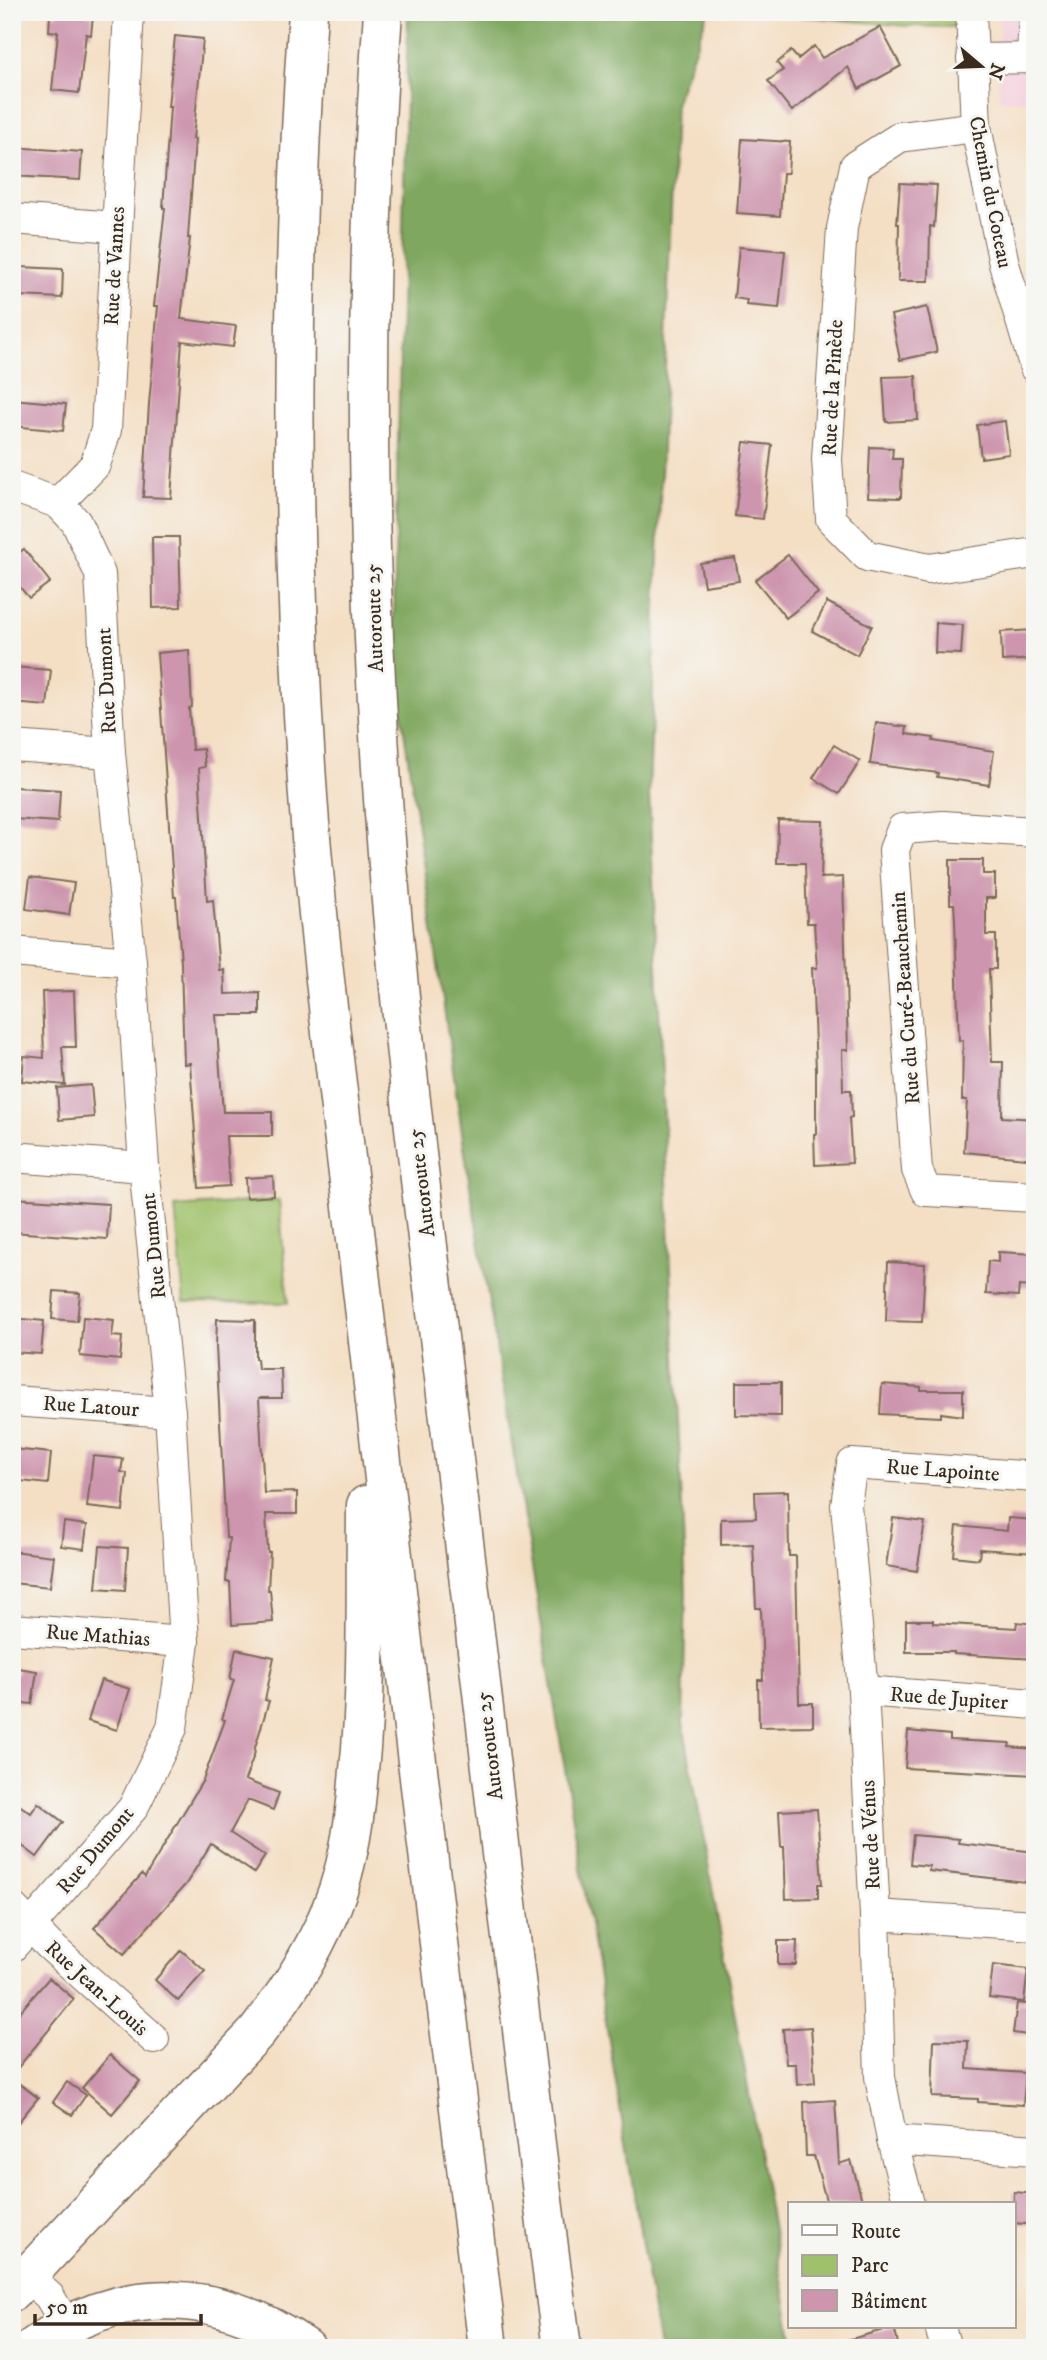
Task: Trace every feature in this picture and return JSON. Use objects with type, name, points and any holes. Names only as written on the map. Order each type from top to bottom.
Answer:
[{"type":"highway","points":[[308,12],[300,169],[296,469],[301,662],[318,915],[488,2348]]},
{"type":"highway","name":"Autoroute 25","points":[[383,12],[372,218],[369,368],[373,602],[384,809],[399,986],[419,1168],[562,2340]]},
{"type":"highway","points":[[19,2284],[257,2032],[304,1965],[318,1940],[338,1891],[354,1825],[363,1726],[368,1339]]},
{"type":"highway","points":[[32,2348],[67,2326],[110,2308],[134,2302],[182,2299],[205,2302],[248,2315],[270,2325],[306,2348]]},
{"type":"street","name":"Rue de Vannes","points":[[58,503],[96,465],[106,430],[129,12]]},
{"type":"street","name":"Chemin du Coteau","points":[[971,12],[976,127],[1004,264],[1035,368]]},
{"type":"street","points":[[972,59],[1033,57],[1034,12]]},
{"type":"street","name":"Rue de la Pinède","points":[[976,127],[900,137],[855,166],[842,228],[827,459],[831,519],[867,556],[929,569],[1035,553]]},
{"type":"street","points":[[12,219],[116,227]]},
{"type":"street","points":[[12,487],[58,503]]},
{"type":"street","name":"Rue Dumont","points":[[18,1927],[133,1808],[172,1728],[184,1642],[170,1412],[144,1167],[131,961],[110,753],[100,574],[76,522],[58,503]]},
{"type":"street","points":[[12,746],[110,753]]},
{"type":"street","name":"Rue du Curé-Beauchemin","points":[[1035,832],[943,826],[902,829],[894,850],[917,1170],[926,1191],[1035,1197]]},
{"type":"street","points":[[12,952],[131,961]]},
{"type":"street","points":[[12,1157],[144,1167]]},
{"type":"street","name":"Rue Latour","points":[[12,1401],[170,1412]]},
{"type":"street","name":"Rue Lapointe","points":[[852,1464],[1035,1477]]},
{"type":"street","name":"Rue de Vénus","points":[[852,1464],[846,1505],[863,1691],[875,1915],[880,2077],[892,2140],[908,2202]]},
{"type":"street","name":"Rue Mathias","points":[[12,1629],[184,1642]]},
{"type":"street","name":"Rue de Jupiter","points":[[863,1691],[1035,1704]]},
{"type":"street","points":[[875,1915],[1035,1926]]},
{"type":"street","name":"Rue Jean-Louis","points":[[18,1927],[154,2039]]},
{"type":"street","points":[[892,2140],[1035,2150]]},
{"type":"street","points":[[19,2284],[49,2296],[67,2326]]},
{"type":"street","points":[[940,2328],[946,2348]]},
{"type":"shaded area","points":[[1000,12],[1035,12],[1035,102],[1000,100],[997,66]]},
{"type":"green space","points":[[408,12],[708,12],[675,104],[649,793],[686,1592],[683,1723],[788,2314],[788,2328],[790,2328],[794,2348],[659,2348],[467,1167],[393,654]]},
{"type":"green space","points":[[755,12],[955,12],[954,27],[908,26]]},
{"type":"green space","points":[[279,1200],[288,1303],[184,1302],[175,1207]]},
{"type":"building","points":[[58,12],[86,12],[86,15],[93,16],[91,35],[86,34],[79,93],[52,90],[58,32],[49,31],[50,14],[58,15]]},
{"type":"building","points":[[880,27],[901,66],[859,89],[848,67],[792,111],[768,81],[783,70],[777,63],[791,51],[798,59],[814,46],[822,58]]},
{"type":"building","points":[[175,36],[203,39],[193,139],[190,238],[181,319],[236,326],[233,347],[182,341],[171,498],[143,497],[158,306],[154,306],[165,208],[168,107]]},
{"type":"building","points":[[742,139],[790,142],[788,173],[783,173],[780,216],[737,213]]},
{"type":"building","points":[[12,147],[82,152],[80,180],[12,176]]},
{"type":"building","points":[[900,183],[937,185],[934,227],[930,226],[929,281],[898,281],[897,224]]},
{"type":"building","points":[[739,247],[785,251],[779,308],[746,305],[747,300],[734,298]]},
{"type":"building","points":[[20,267],[63,269],[62,298],[19,296]]},
{"type":"building","points":[[927,307],[937,352],[900,360],[891,315]]},
{"type":"building","points":[[916,376],[918,420],[886,422],[883,377]]},
{"type":"building","points":[[12,399],[66,404],[63,431],[12,426]]},
{"type":"building","points":[[1005,421],[1009,454],[981,458],[977,425]]},
{"type":"building","points":[[744,442],[772,445],[763,519],[735,516]]},
{"type":"building","points":[[870,447],[893,448],[892,459],[902,459],[901,498],[868,497]]},
{"type":"building","points":[[152,537],[179,537],[181,607],[153,608]]},
{"type":"building","points":[[24,549],[50,582],[29,598],[12,578],[12,558]]},
{"type":"building","points":[[788,555],[818,593],[786,618],[755,580]]},
{"type":"building","points":[[735,558],[739,581],[704,586],[700,563]]},
{"type":"building","points":[[827,602],[872,626],[857,655],[812,631]]},
{"type":"building","points":[[936,623],[963,625],[961,654],[935,653]]},
{"type":"building","points":[[1035,630],[1035,659],[1002,661],[1001,632]]},
{"type":"building","points":[[189,650],[192,750],[203,749],[205,767],[199,768],[207,901],[213,900],[219,970],[224,969],[225,994],[260,993],[260,1015],[216,1015],[223,1112],[272,1112],[272,1136],[226,1136],[229,1186],[199,1188],[190,1063],[184,1064],[181,963],[157,653]]},
{"type":"building","points":[[12,667],[51,670],[47,706],[12,703]]},
{"type":"building","points":[[876,723],[907,727],[906,734],[934,738],[933,741],[994,751],[989,785],[937,777],[938,773],[870,764]]},
{"type":"building","points":[[834,745],[860,761],[839,794],[813,778]]},
{"type":"building","points":[[15,787],[60,790],[58,822],[13,819]]},
{"type":"building","points":[[778,820],[823,821],[821,878],[843,877],[848,1050],[842,1050],[843,1090],[851,1090],[852,1117],[849,1118],[852,1163],[815,1165],[816,1070],[812,968],[817,968],[814,923],[807,923],[805,863],[777,863]]},
{"type":"building","points":[[950,860],[983,860],[983,874],[995,874],[995,898],[986,898],[986,935],[996,935],[996,969],[989,969],[992,1062],[1003,1062],[1002,1117],[1035,1119],[1035,1159],[964,1152],[967,1100],[962,1100],[963,1040],[959,1041],[954,904],[950,904]]},
{"type":"building","points":[[30,877],[74,883],[69,915],[26,909]]},
{"type":"building","points":[[74,991],[76,1047],[62,1047],[65,1085],[22,1081],[24,1056],[44,1058],[42,992]]},
{"type":"building","points":[[91,1085],[94,1117],[59,1120],[57,1088]]},
{"type":"building","points":[[273,1176],[274,1196],[246,1198],[245,1178]]},
{"type":"building","points":[[12,1198],[109,1204],[107,1239],[12,1232]]},
{"type":"building","points":[[998,1252],[1035,1254],[1035,1287],[1019,1286],[1018,1296],[986,1294],[988,1261],[998,1262]]},
{"type":"building","points":[[888,1262],[925,1264],[922,1322],[886,1321]]},
{"type":"building","points":[[54,1291],[80,1293],[77,1321],[52,1319]]},
{"type":"building","points":[[83,1317],[114,1320],[112,1336],[122,1337],[120,1360],[80,1356]]},
{"type":"building","points":[[12,1318],[44,1321],[41,1354],[12,1352]]},
{"type":"building","points":[[217,1319],[255,1320],[255,1359],[258,1369],[281,1369],[282,1398],[259,1398],[264,1493],[297,1492],[297,1514],[266,1514],[270,1552],[268,1590],[273,1622],[232,1625],[230,1582],[226,1582],[229,1538],[226,1538],[216,1346]]},
{"type":"building","points":[[736,1382],[781,1382],[781,1416],[736,1415]]},
{"type":"building","points":[[882,1384],[921,1387],[921,1390],[963,1390],[963,1416],[941,1413],[941,1417],[880,1414]]},
{"type":"building","points":[[12,1449],[51,1453],[48,1484],[12,1480]]},
{"type":"building","points":[[93,1456],[123,1459],[121,1472],[127,1473],[123,1511],[87,1507]]},
{"type":"building","points":[[788,1491],[789,1556],[796,1556],[799,1703],[813,1703],[813,1726],[759,1727],[758,1680],[763,1680],[761,1608],[756,1608],[753,1544],[721,1545],[721,1519],[756,1518],[755,1492]]},
{"type":"building","points":[[893,1518],[925,1522],[917,1571],[886,1566]]},
{"type":"building","points":[[1008,1518],[1035,1520],[1035,1553],[980,1549],[979,1559],[954,1556],[957,1526],[1007,1531]]},
{"type":"building","points":[[64,1522],[87,1525],[84,1549],[61,1546]]},
{"type":"building","points":[[100,1546],[128,1548],[125,1590],[96,1588]]},
{"type":"building","points":[[12,1551],[54,1556],[50,1587],[12,1583]]},
{"type":"building","points":[[906,1620],[1016,1628],[1017,1622],[1035,1624],[1035,1659],[954,1652],[906,1652]]},
{"type":"building","points":[[236,1649],[274,1657],[265,1700],[269,1701],[245,1780],[279,1793],[273,1810],[248,1800],[230,1833],[265,1856],[254,1873],[211,1844],[186,1884],[124,1954],[94,1928],[142,1874],[145,1877],[203,1780],[225,1720],[222,1719],[234,1680],[230,1679]]},
{"type":"building","points":[[18,1668],[37,1671],[32,1704],[12,1702],[12,1674],[17,1674]]},
{"type":"building","points":[[101,1680],[130,1689],[117,1730],[88,1721]]},
{"type":"building","points":[[908,1731],[950,1735],[950,1740],[1010,1743],[1009,1747],[1035,1749],[1035,1775],[905,1768]]},
{"type":"building","points":[[12,1800],[31,1813],[38,1803],[63,1822],[37,1857],[12,1838]]},
{"type":"building","points":[[817,1809],[822,1884],[818,1884],[818,1898],[786,1899],[784,1847],[781,1847],[779,1811]]},
{"type":"building","points":[[913,1835],[959,1839],[958,1843],[1035,1852],[1035,1883],[929,1871],[929,1866],[910,1864]]},
{"type":"building","points":[[778,1941],[797,1941],[796,1965],[778,1965]]},
{"type":"building","points":[[181,1950],[205,1971],[178,2001],[155,1980]]},
{"type":"building","points":[[993,1965],[1028,1969],[1024,2002],[989,1998]]},
{"type":"building","points":[[49,1978],[74,1999],[12,2075],[12,2021]]},
{"type":"building","points":[[1017,2003],[1035,2005],[1035,2036],[1013,2033]]},
{"type":"building","points":[[811,2027],[815,2083],[797,2085],[796,2064],[786,2064],[783,2029]]},
{"type":"building","points":[[934,2040],[968,2041],[967,2069],[1026,2073],[1023,2105],[932,2097]]},
{"type":"building","points":[[110,2055],[140,2081],[112,2114],[82,2088]]},
{"type":"building","points":[[12,2078],[38,2098],[12,2130]]},
{"type":"building","points":[[67,2082],[86,2095],[72,2115],[53,2102]]},
{"type":"building","points":[[835,2100],[839,2164],[851,2160],[862,2202],[826,2202],[814,2156],[806,2156],[804,2102]]},
{"type":"building","points":[[1014,2192],[1035,2194],[1035,2225],[1016,2223]]},
{"type":"building","points":[[894,2328],[899,2348],[840,2348],[840,2342]]}]
